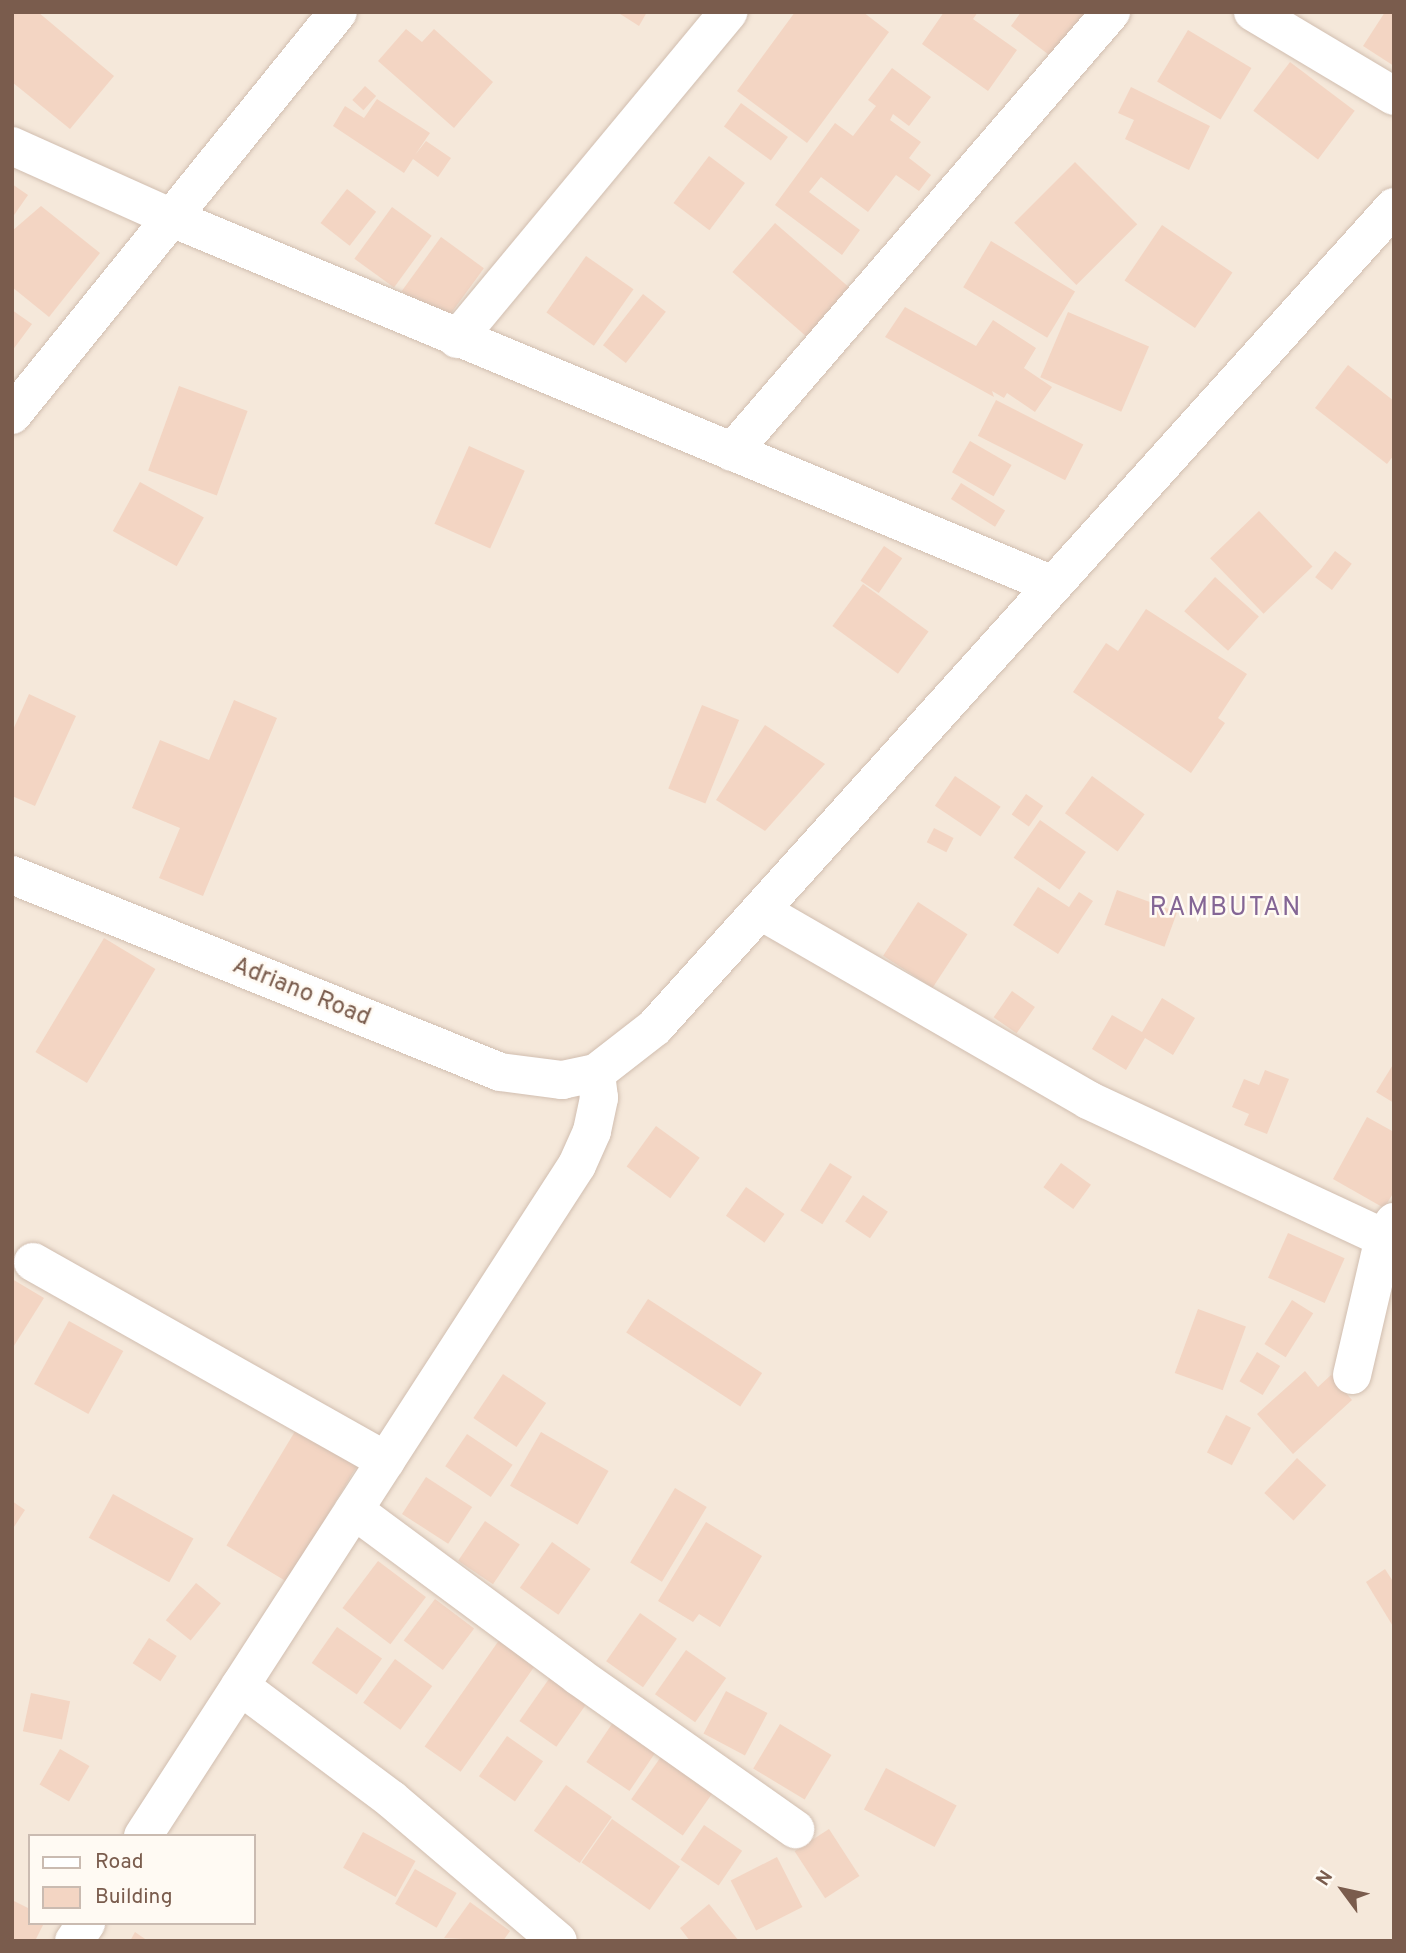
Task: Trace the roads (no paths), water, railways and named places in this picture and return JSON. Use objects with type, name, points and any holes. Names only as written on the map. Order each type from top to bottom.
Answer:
[{"type":"street","points":[[12,415],[338,12]]},
{"type":"street","points":[[457,339],[728,12]]},
{"type":"street","points":[[732,452],[1111,12]]},
{"type":"street","points":[[1252,12],[1394,96]]},
{"type":"street","points":[[12,146],[172,218],[457,339],[1053,585]]},
{"type":"street","points":[[144,1834],[578,1165],[592,1131],[599,1098],[596,1073],[655,1027],[1394,207]]},
{"type":"street","name":"Adriano Road","points":[[12,875],[500,1072],[552,1080],[596,1073]]},
{"type":"street","points":[[761,911],[1088,1100],[1389,1230],[1352,1375]]},
{"type":"street","points":[[33,1262],[386,1461]]},
{"type":"street","points":[[354,1510],[578,1676],[795,1829]]},
{"type":"street","points":[[240,1686],[391,1799],[558,1941]]},
{"type":"street","points":[[75,1941],[85,1925]]},
{"type":"district","name":"RAMBUTAN","points":[[1226,909]]}]
